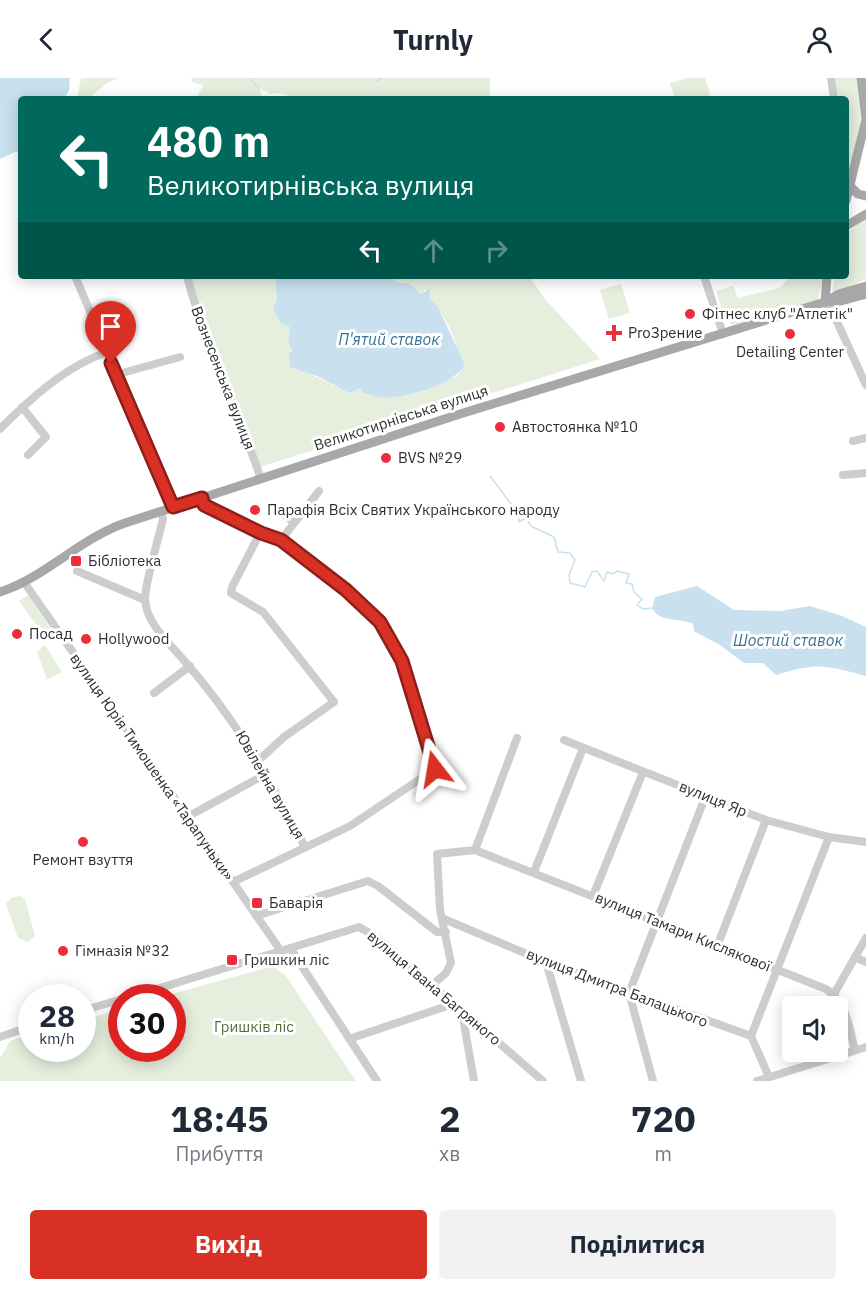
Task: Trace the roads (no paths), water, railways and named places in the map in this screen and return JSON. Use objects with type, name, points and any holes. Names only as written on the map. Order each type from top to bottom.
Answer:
[{"type":"main road","points":[[849,190],[866,118],[861,78]]},
{"type":"main road","points":[[850,186],[858,194],[866,196]]},
{"type":"main road","points":[[849,224],[866,214]]},
{"type":"main road","points":[[825,303],[827,279]]},
{"type":"main road","name":"Великотирнівська вулиця","points":[[825,303],[839,294],[866,286]]},
{"type":"main road","name":"Великотирнівська вулиця","points":[[0,592],[24,582],[98,533],[161,511],[723,334],[825,303],[841,302],[866,294]]},
{"type":"street","points":[[831,78],[834,96]]},
{"type":"street","points":[[76,279],[108,352],[115,375],[173,507]]},
{"type":"street","name":"Вознесенська вулиця","points":[[189,279],[208,342],[244,429],[261,479]]},
{"type":"street","points":[[705,279],[723,334]]},
{"type":"street","points":[[825,303],[833,313],[866,385]]},
{"type":"street","points":[[0,429],[22,407],[74,368],[108,352]]},
{"type":"street","points":[[115,375],[180,357]]},
{"type":"street","points":[[22,407],[46,437],[28,455]]},
{"type":"street","points":[[853,441],[866,438]]},
{"type":"street","points":[[843,475],[866,473]]},
{"type":"street","points":[[202,498],[204,505],[261,533],[281,540],[319,491]]},
{"type":"street","points":[[277,510],[294,522]]},
{"type":"street","points":[[77,571],[145,600],[163,519],[161,511]]},
{"type":"street","points":[[259,760],[284,737],[334,702],[263,612],[231,593],[261,533]]},
{"type":"street","name":"Ювілейна вулиця","points":[[233,882],[350,826],[430,775],[435,769],[435,762],[402,661],[380,622],[346,590],[281,540]]},
{"type":"street","name":"вулиця Юрія Тимошенка «Тарапуньки»","points":[[24,582],[280,951]]},
{"type":"street","name":"Ювілейна вулиця","points":[[145,600],[161,635],[217,697],[259,760],[305,847]]},
{"type":"street","points":[[154,693],[190,666]]},
{"type":"street","points":[[432,985],[450,968],[444,919],[440,910],[437,854],[475,850],[517,738]]},
{"type":"street","name":"вулиця Яр","points":[[564,741],[766,820],[829,837],[866,842]]},
{"type":"street","points":[[534,872],[583,748]]},
{"type":"street","points":[[593,896],[643,771]]},
{"type":"street","points":[[187,817],[266,774]]},
{"type":"street","points":[[653,1081],[628,993],[705,795]]},
{"type":"street","points":[[718,945],[766,820]]},
{"type":"street","points":[[768,1077],[751,1036],[829,837]]},
{"type":"street","name":"вулиця Тамари Кислякової","points":[[475,850],[657,920],[834,994]]},
{"type":"street","points":[[256,916],[368,881],[378,886],[437,932],[446,932]]},
{"type":"street","name":"вулиця Дмитра Балацького","points":[[444,919],[546,962],[751,1036]]},
{"type":"street","name":"вулиця Івана Багряного","points":[[173,984],[359,927],[375,936],[543,1081]]},
{"type":"street","points":[[268,955],[271,937]]},
{"type":"street","points":[[855,1050],[843,1007],[834,994],[866,938]]},
{"type":"street","points":[[290,948],[377,1081]]},
{"type":"street","points":[[855,957],[866,962]]},
{"type":"street","points":[[546,962],[581,1081]]},
{"type":"street","points":[[349,1039],[453,1005]]},
{"type":"street","points":[[462,1012],[474,1081]]},
{"type":"street","points":[[0,1036],[18,1030]]},
{"type":"street","points":[[757,1081],[866,1047]]},
{"type":"water","points":[[0,78],[70,78],[69,90],[66,96],[18,96],[18,152],[0,159]]},
{"type":"water","name":"П'ятий ставок","points":[[275,279],[394,279],[399,283],[408,283],[422,294],[428,289],[431,293],[429,298],[438,307],[465,365],[451,379],[407,395],[387,398],[363,393],[361,388],[349,393],[317,376],[290,367],[289,354],[292,351],[288,342],[290,327],[281,323],[273,309],[277,300]]},
{"type":"water","name":"Шостий ставок","points":[[697,586],[734,610],[780,611],[810,606],[842,616],[866,627],[866,676],[821,666],[776,675],[763,663],[744,663],[720,645],[694,631],[693,624],[664,618],[655,613],[652,608],[655,597]]},
{"type":"waterway","points":[[250,78],[259,88]]},
{"type":"waterway","points":[[377,81],[382,78]]},
{"type":"waterway","points":[[490,476],[518,513],[519,522],[526,518],[531,526],[554,537],[558,552],[570,553],[575,560],[569,575],[570,583],[585,587],[592,572],[597,571],[604,581],[607,572],[613,574],[617,571],[629,574],[626,583],[632,584],[634,592],[642,599],[637,605],[643,609],[653,608]]},
{"type":"place","name":"Фітнес клуб \"Атлетік\"","points":[[690,314]]},
{"type":"place","name":"ProЗрение","points":[[614,333]]},
{"type":"place","name":"Detailing Center","points":[[790,334]]},
{"type":"place","name":"Автостоянка №10","points":[[500,427]]},
{"type":"place","name":"BVS №29","points":[[386,458]]},
{"type":"place","name":"Парафія Всіх Святих Українського народу","points":[[255,510]]},
{"type":"place","name":"Бібліотека","points":[[76,561]]},
{"type":"place","name":"Посад","points":[[17,634]]},
{"type":"place","name":"Hollywood","points":[[86,639]]},
{"type":"place","name":"Ремонт взуття","points":[[83,842]]},
{"type":"place","name":"Баварія","points":[[257,903]]},
{"type":"place","name":"Гімназія №32","points":[[63,951]]},
{"type":"place","name":"Гришкин ліс","points":[[232,960]]},
{"type":"park label","name":"Гришків ліс","points":[[254,1027]]}]
